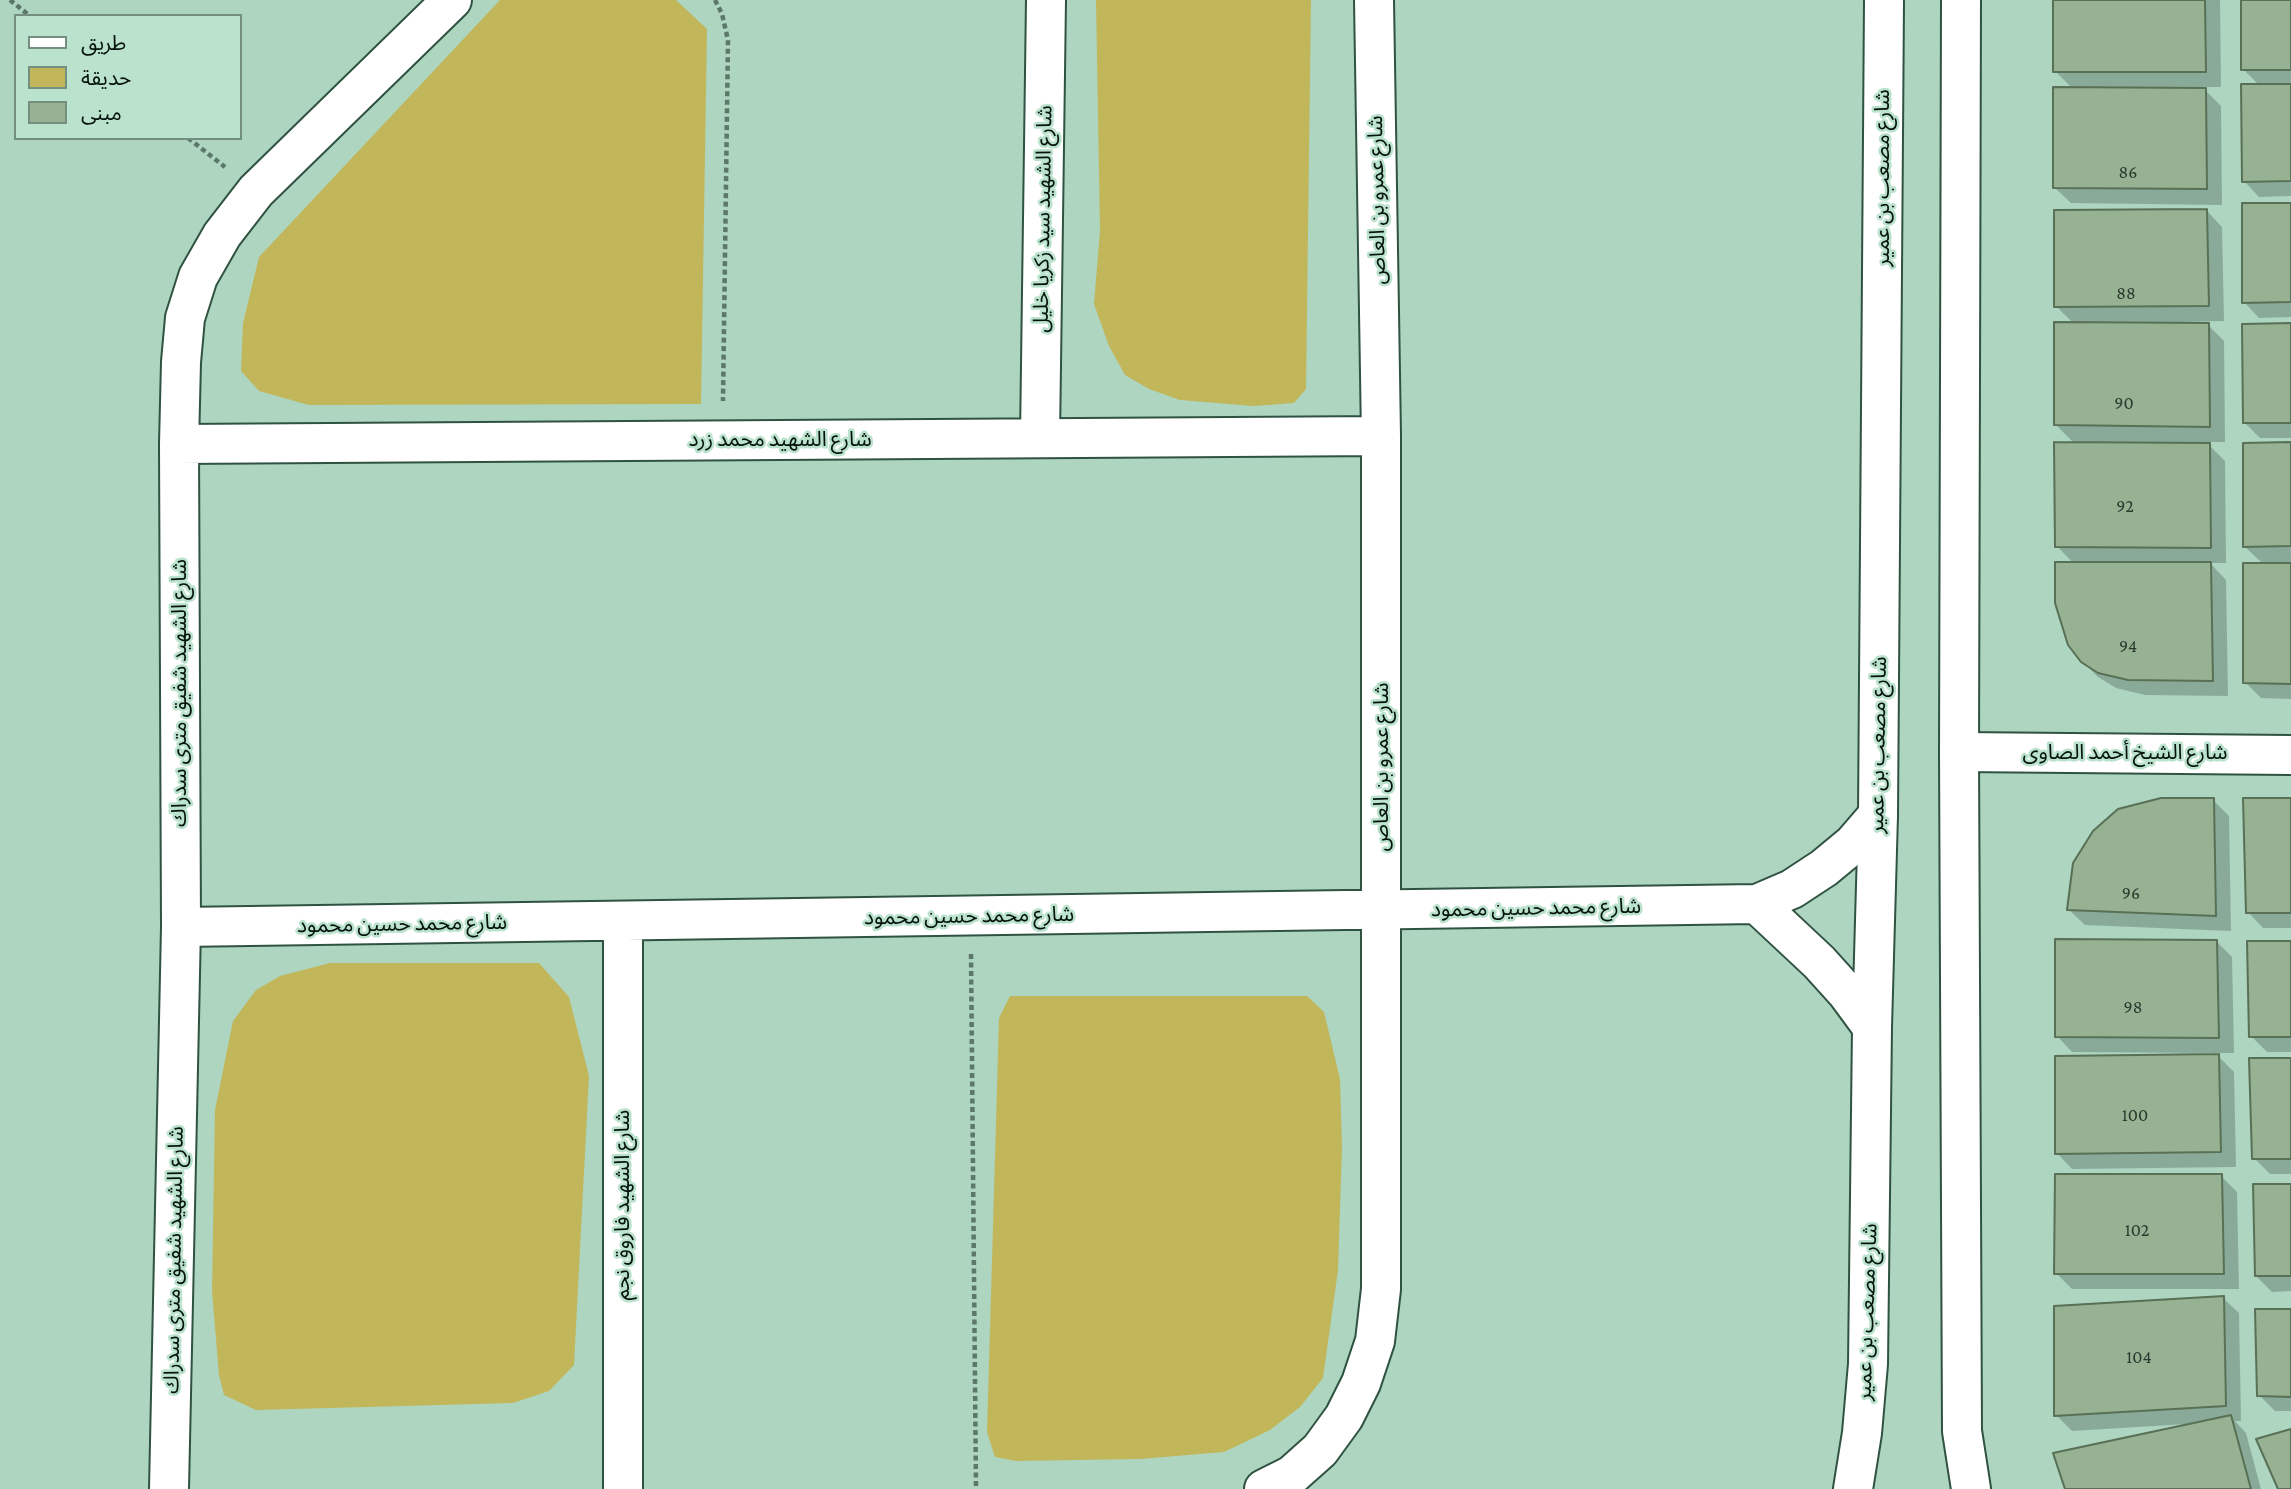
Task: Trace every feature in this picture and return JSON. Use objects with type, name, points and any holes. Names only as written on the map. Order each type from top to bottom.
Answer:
[{"type":"street","name":"شارع الشهيد شفيق مترى سدراك","points":[[169,1489],[181,927],[179,444],[185,318],[198,277],[222,235],[256,191],[452,0]]},
{"type":"street","name":"شارع الشهيد سيد زكريا خليل","points":[[1040,438],[1046,0]]},
{"type":"street","name":"شارع عمرو بن العاص","points":[[1264,1489],[1292,1475],[1320,1450],[1350,1405],[1361,1383],[1375,1341],[1381,1289],[1381,436],[1374,0]]},
{"type":"street","name":"شارع مصعب بن عمير","points":[[1853,1489],[1862,1433],[1868,1364],[1872,1027],[1878,815],[1884,0]]},
{"type":"street","points":[[1961,0],[1959,752],[1962,1431],[1971,1489]]},
{"type":"street","name":"شارع الشهيد محمد زرد","points":[[179,444],[1381,436]]},
{"type":"street","name":"شارع الشيخ أحمد الصاوى","points":[[1959,752],[2291,755]]},
{"type":"street","name":"شارع محمد حسين محمود","points":[[181,927],[1757,904],[1792,889],[1824,868],[1853,844],[1878,815]]},
{"type":"street","points":[[1757,904],[1819,962],[1847,993],[1872,1027]]},
{"type":"street","name":"شارع الشهيد فاروق نجم","points":[[623,921],[623,1489]]},
{"type":"path","points":[[10,0],[28,14]]},
{"type":"path","points":[[715,0],[722,14],[728,40],[723,440]]},
{"type":"path","points":[[970,916],[975,1489]]},
{"type":"green space","points":[[500,0],[676,0],[707,29],[701,404],[309,405],[259,391],[241,371],[243,323],[259,257]]},
{"type":"green space","points":[[1096,0],[1311,0],[1306,389],[1294,403],[1254,406],[1180,400],[1149,389],[1125,375],[1109,346],[1094,304],[1100,231]]},
{"type":"green space","points":[[330,963],[539,963],[569,997],[589,1076],[574,1365],[549,1391],[513,1403],[256,1410],[224,1395],[219,1375],[212,1291],[215,1110],[233,1021],[256,990],[280,976]]},
{"type":"green space","points":[[1010,996],[1307,996],[1324,1012],[1340,1079],[1342,1147],[1338,1270],[1323,1378],[1300,1407],[1270,1430],[1224,1452],[1140,1459],[1016,1461],[995,1457],[987,1432],[999,1018]]},
{"type":"building","points":[[2053,0],[2205,0],[2206,72],[2053,72]]},
{"type":"building","points":[[2241,0],[2291,0],[2291,70],[2241,70]]},
{"type":"building","points":[[2241,84],[2291,84],[2291,181],[2242,182]]},
{"type":"building","points":[[2053,87],[2206,88],[2207,189],[2053,188]]},
{"type":"building","points":[[2242,203],[2291,203],[2291,302],[2242,303]]},
{"type":"building","points":[[2207,209],[2209,306],[2054,307],[2054,210]]},
{"type":"building","points":[[2054,322],[2209,323],[2210,427],[2054,425]]},
{"type":"building","points":[[2291,323],[2291,423],[2243,423],[2242,324]]},
{"type":"building","points":[[2054,442],[2210,443],[2211,548],[2055,547]]},
{"type":"building","points":[[2291,442],[2291,546],[2243,547],[2243,443]]},
{"type":"building","points":[[2055,562],[2211,562],[2213,681],[2128,680],[2098,673],[2081,662],[2068,645],[2055,603]]},
{"type":"building","points":[[2243,563],[2291,563],[2291,684],[2243,683]]},
{"type":"building","points":[[2161,798],[2214,798],[2216,916],[2067,910],[2073,863],[2093,831],[2118,809]]},
{"type":"building","points":[[2243,798],[2291,798],[2291,913],[2246,913]]},
{"type":"building","points":[[2055,939],[2217,940],[2219,1038],[2055,1037]]},
{"type":"building","points":[[2247,941],[2291,941],[2291,1037],[2249,1037]]},
{"type":"building","points":[[2219,1054],[2221,1152],[2055,1154],[2055,1056]]},
{"type":"building","points":[[2249,1058],[2291,1058],[2291,1159],[2252,1159]]},
{"type":"building","points":[[2055,1174],[2222,1174],[2224,1274],[2054,1274]]},
{"type":"building","points":[[2253,1184],[2291,1184],[2291,1276],[2255,1276]]},
{"type":"building","points":[[2224,1296],[2226,1406],[2054,1416],[2054,1306]]},
{"type":"building","points":[[2255,1309],[2291,1309],[2291,1397],[2257,1396]]},
{"type":"building","points":[[2231,1415],[2251,1489],[2065,1489],[2053,1453]]},
{"type":"building","points":[[2291,1429],[2291,1489],[2278,1489],[2256,1439]]}]
